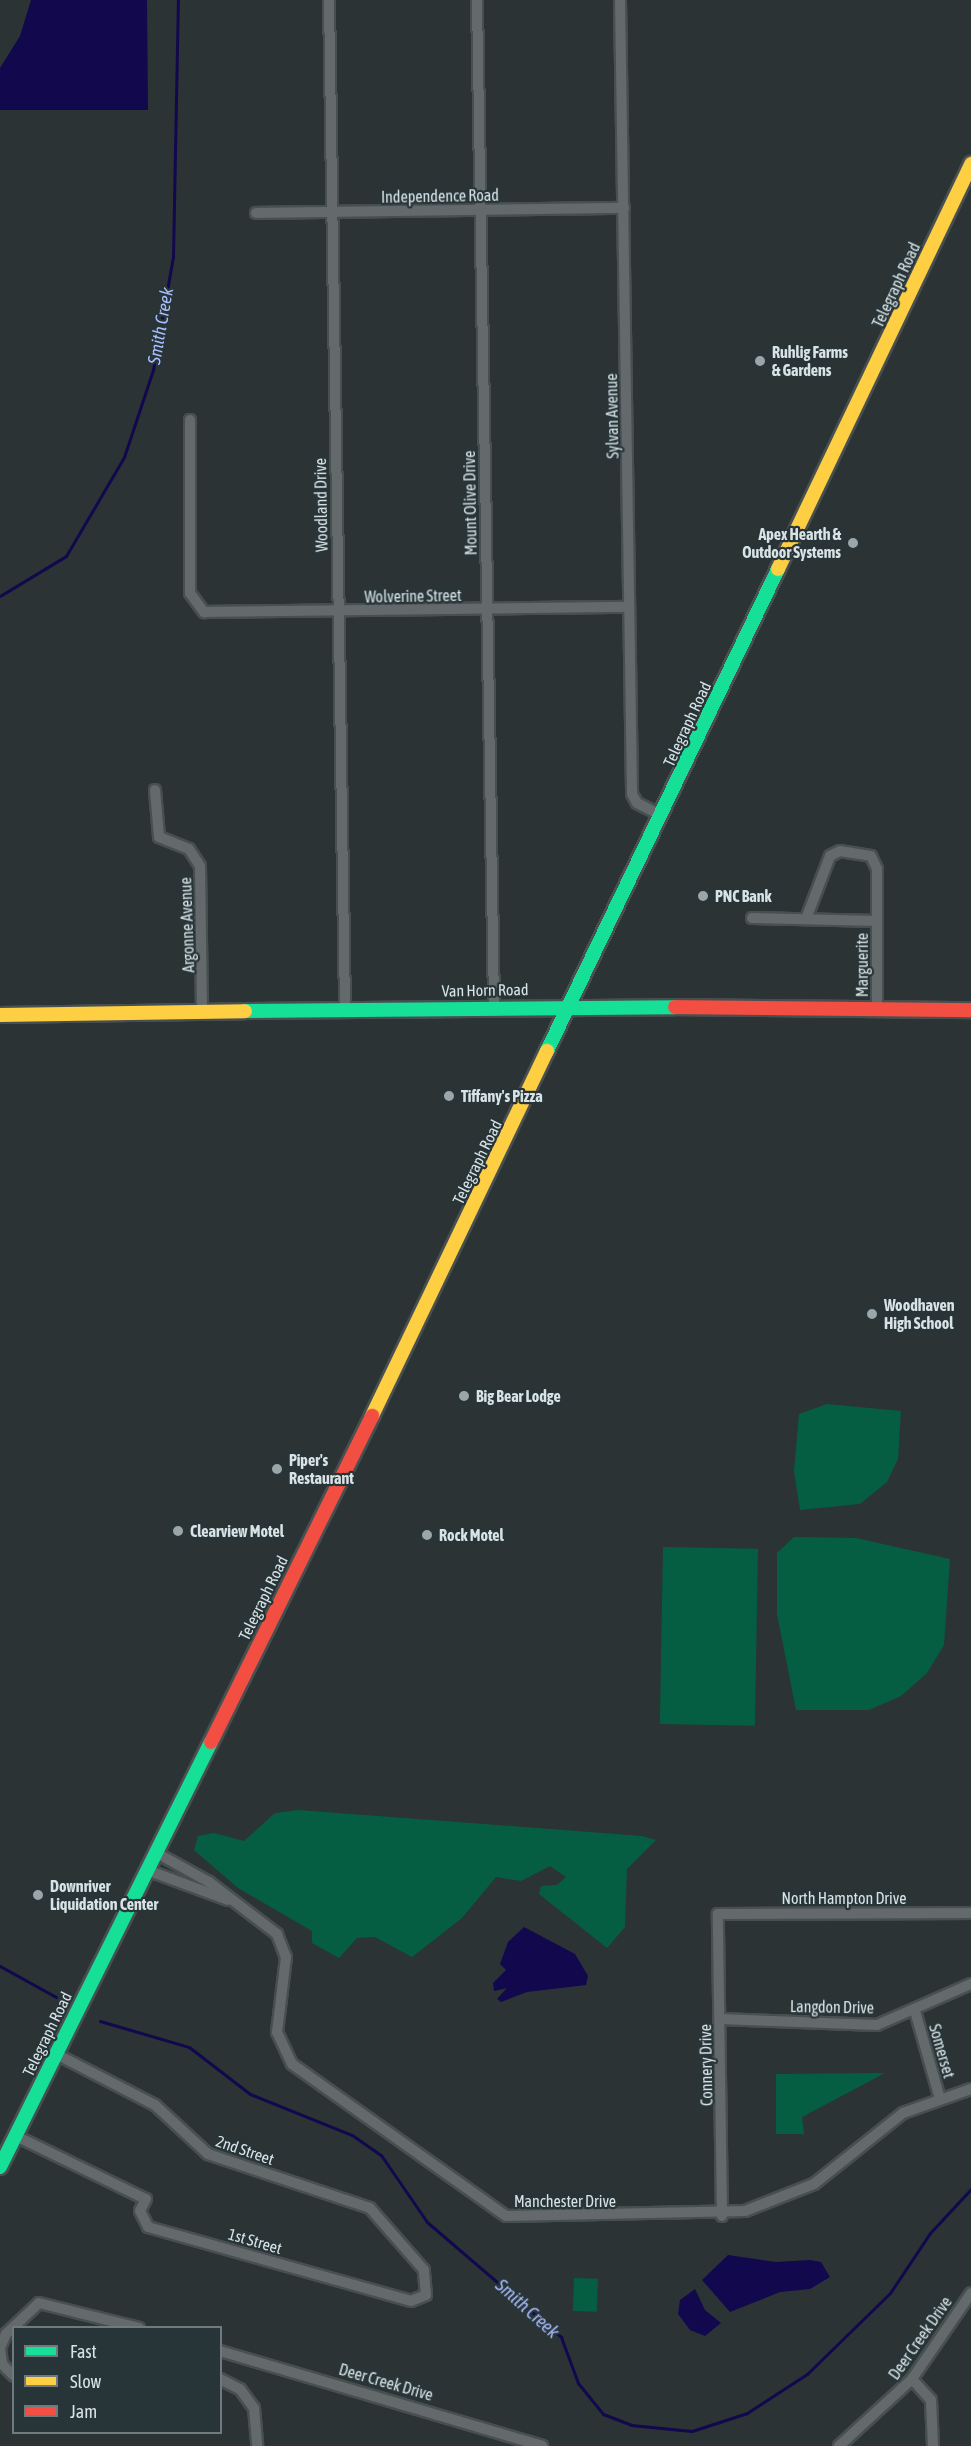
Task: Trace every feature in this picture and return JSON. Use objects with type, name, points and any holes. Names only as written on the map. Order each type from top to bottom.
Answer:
[{"type":"main road","name":"Telegraph Road","points":[[0,2168],[570,1006],[971,164]]},
{"type":"main road","name":"Van Horn Road","points":[[0,1015],[494,1006],[971,1010]]},
{"type":"street","name":"Woodland Drive","points":[[328,0],[345,1009]]},
{"type":"street","name":"Mount Olive Drive","points":[[477,0],[494,1006]]},
{"type":"street","name":"Sylvan Avenue","points":[[620,0],[632,794],[637,803],[662,816]]},
{"type":"street","name":"Independence Road","points":[[256,213],[624,208]]},
{"type":"street","name":"Wolverine Street","points":[[190,420],[190,593],[198,609],[212,614],[629,607]]},
{"type":"street","name":"Argonne Avenue","points":[[155,790],[159,837],[189,849],[200,867],[202,1012]]},
{"type":"street","name":"Marguerite","points":[[806,919],[828,859],[840,851],[866,853],[874,860],[877,1009]]},
{"type":"street","name":"Marguerite","points":[[752,918],[877,921]]},
{"type":"street","name":"Manchester Drive","points":[[155,1852],[263,1920],[284,1949],[276,2024],[286,2056],[488,2207],[518,2218],[722,2216],[773,2203],[814,2184],[903,2113],[940,2098],[971,2089]]},
{"type":"street","name":"Manchester Drive","points":[[147,1870],[234,1902]]},
{"type":"street","name":"North Hampton Drive","points":[[718,1914],[971,1913]]},
{"type":"street","name":"Connery Drive","points":[[718,1914],[722,2216]]},
{"type":"street","name":"Langdon Drive","points":[[720,2019],[877,2025],[915,2011],[971,1984]]},
{"type":"street","name":"Somerset","points":[[915,2011],[940,2098]]},
{"type":"street","name":"2nd Street","points":[[56,2054],[155,2105],[208,2154],[358,2202],[376,2216]]},
{"type":"street","name":"1st Street","points":[[16,2136],[146,2199],[140,2211],[148,2227],[421,2301],[429,2285],[424,2270],[376,2216]]},
{"type":"street","name":"Deer Creek Drive","points":[[839,2446],[912,2379],[971,2294]]},
{"type":"street","points":[[12,2374],[2,2364],[0,2348],[3,2333],[29,2309],[45,2302],[132,2326]]},
{"type":"street","name":"Deer Creek Drive","points":[[222,2352],[520,2442],[542,2446]]},
{"type":"street","points":[[912,2379],[931,2400],[933,2446]]},
{"type":"street","points":[[222,2380],[240,2390],[255,2408],[257,2446]]},
{"type":"green space","points":[[827,1404],[901,1411],[898,1459],[887,1482],[860,1504],[800,1510],[794,1471],[799,1414]]},
{"type":"green space","points":[[794,1537],[856,1538],[950,1559],[944,1645],[927,1673],[901,1696],[869,1710],[796,1710],[777,1614],[777,1553]]},
{"type":"green space","points":[[663,1547],[758,1549],[755,1726],[660,1724]]},
{"type":"green space","points":[[298,1810],[642,1836],[656,1840],[627,1869],[625,1927],[607,1948],[539,1894],[541,1886],[557,1885],[566,1877],[550,1866],[521,1881],[496,1877],[462,1918],[412,1957],[375,1937],[357,1938],[339,1958],[312,1943],[312,1931],[238,1888],[194,1850],[198,1836],[214,1833],[244,1841],[275,1813]]},
{"type":"green space","points":[[885,2073],[802,2117],[804,2134],[776,2134],[776,2074]]},
{"type":"green space","points":[[574,2278],[598,2279],[597,2312],[573,2311]]},
{"type":"shaded area","points":[[31,0],[147,0],[148,110],[0,110],[0,68],[20,36]]},
{"type":"shaded area","points":[[524,1927],[575,1954],[588,1976],[586,1985],[527,1992],[501,2002],[497,1999],[507,1988],[494,1991],[493,1983],[506,1970],[500,1964],[508,1942]]},
{"type":"shaded area","points":[[728,2255],[776,2262],[810,2260],[821,2262],[830,2277],[810,2289],[780,2292],[730,2312],[702,2280]]},
{"type":"shaded area","points":[[695,2289],[705,2310],[721,2323],[705,2336],[690,2330],[678,2314],[680,2300]]},
{"type":"waterway","name":"Smith Creek","points":[[0,596],[66,556],[124,457],[153,370],[173,256],[178,0]]},
{"type":"waterway","name":"Smith Creek","points":[[0,1966],[56,1997]]},
{"type":"waterway","name":"Smith Creek","points":[[100,2021],[189,2047],[250,2094],[352,2135],[381,2155],[427,2222],[561,2337],[578,2383],[603,2414],[631,2425],[692,2431],[747,2413],[807,2374],[890,2293],[930,2233],[971,2189]]},
{"type":"traffic: fast","points":[[547,1051],[778,569]]},
{"type":"traffic: fast","points":[[245,1011],[675,1007]]},
{"type":"traffic: fast","points":[[0,2167],[211,1742]]},
{"type":"traffic: slow","points":[[778,569],[971,164]]},
{"type":"traffic: slow","points":[[0,1015],[245,1011]]},
{"type":"traffic: slow","points":[[372,1416],[547,1051]]},
{"type":"traffic: jam","points":[[675,1007],[971,1010]]},
{"type":"traffic: jam","points":[[211,1742],[372,1416]]},
{"type":"place","name":"Ruhlig Farms & Gardens","points":[[760,361]]},
{"type":"place","name":"Apex Hearth & Outdoor Systems","points":[[853,543]]},
{"type":"place","name":"PNC Bank","points":[[703,896]]},
{"type":"place","name":"Tiffany's Pizza","points":[[449,1096]]},
{"type":"place","name":"Woodhaven High School","points":[[872,1314]]},
{"type":"place","name":"Big Bear Lodge","points":[[464,1396]]},
{"type":"place","name":"Piper's Restaurant","points":[[277,1469]]},
{"type":"place","name":"Clearview Motel","points":[[178,1531]]},
{"type":"place","name":"Rock Motel","points":[[427,1535]]},
{"type":"place","name":"Downriver Liquidation Center","points":[[38,1895]]}]
